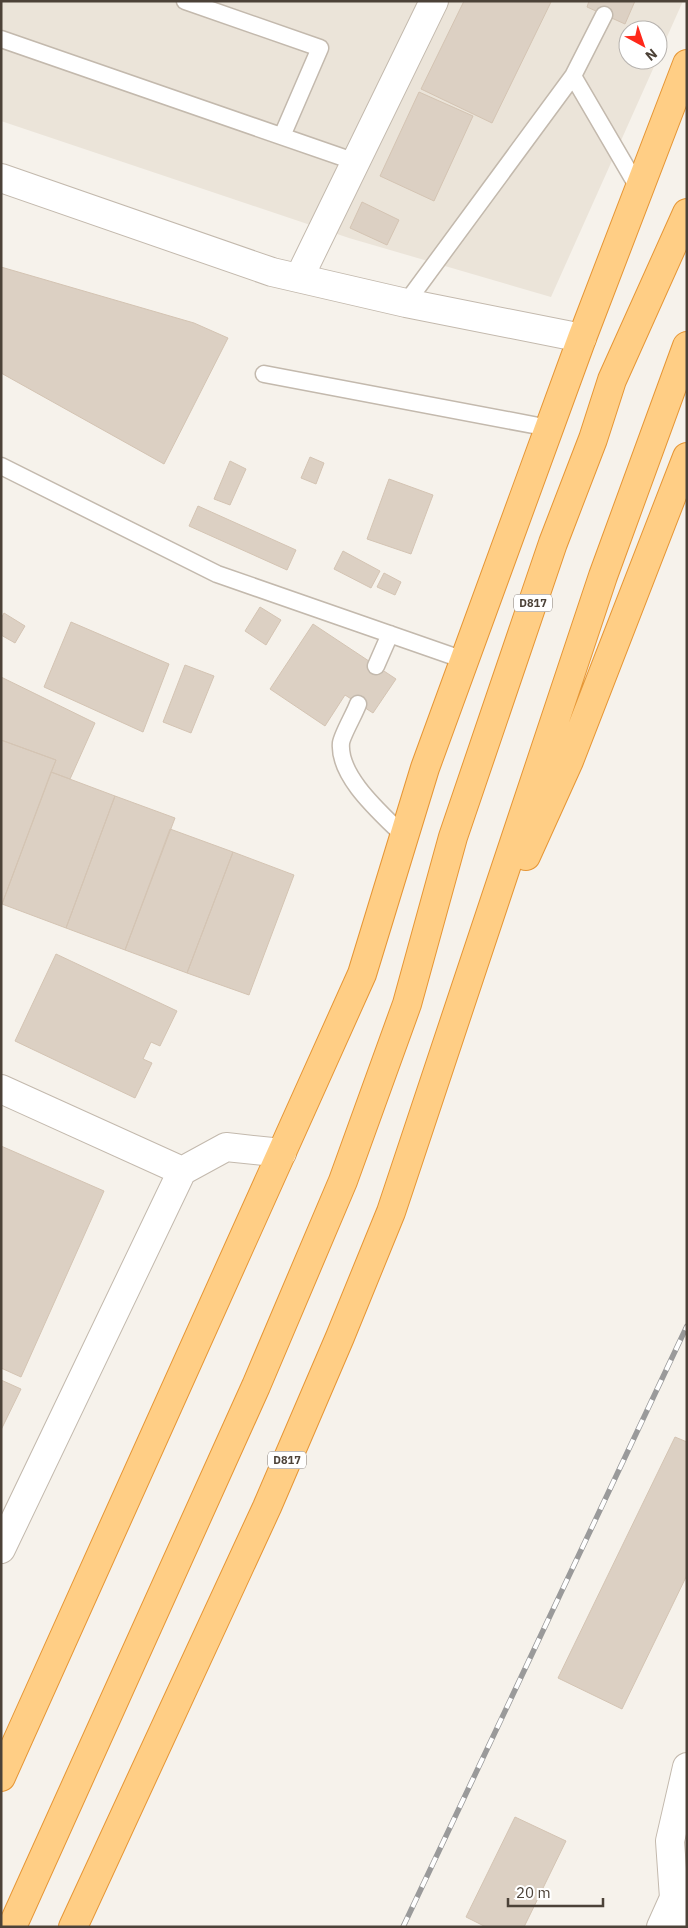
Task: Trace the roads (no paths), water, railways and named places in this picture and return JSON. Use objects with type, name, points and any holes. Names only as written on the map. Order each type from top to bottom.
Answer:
[{"type":"highway","points":[[1,1777],[362,974],[425,768],[582,338],[687,64]]},
{"type":"highway","name":"D817","points":[[12,1927],[256,1386],[343,1181],[407,1004],[453,837],[554,543],[594,439],[612,380],[687,213]]},
{"type":"highway","name":"D817","points":[[73,1927],[267,1507],[340,1337],[390,1212],[603,576],[687,346]]},
{"type":"highway","points":[[468,980],[569,761],[686,463]]},
{"type":"street","points":[[299,278],[434,1]]},
{"type":"street","points":[[1,178],[272,272],[582,338]]},
{"type":"street","points":[[1,1089],[182,1171]]},
{"type":"street","points":[[1,1549],[182,1171],[226,1147],[282,1152]]},
{"type":"street","points":[[661,1927],[681,1909],[670,1840],[687,1767]]},
{"type":"lane","points":[[185,1],[320,48],[282,136]]},
{"type":"lane","points":[[406,302],[574,76],[604,14]]},
{"type":"lane","points":[[1,39],[356,162]]},
{"type":"lane","points":[[574,76],[638,189]]},
{"type":"lane","points":[[264,374],[549,428]]},
{"type":"lane","points":[[1,466],[217,574],[464,660]]},
{"type":"lane","points":[[376,666],[390,634]]},
{"type":"lane","points":[[358,704],[341,742],[344,764],[360,792],[404,836]]},
{"type":"railway","points":[[403,1927],[687,1326]]}]
